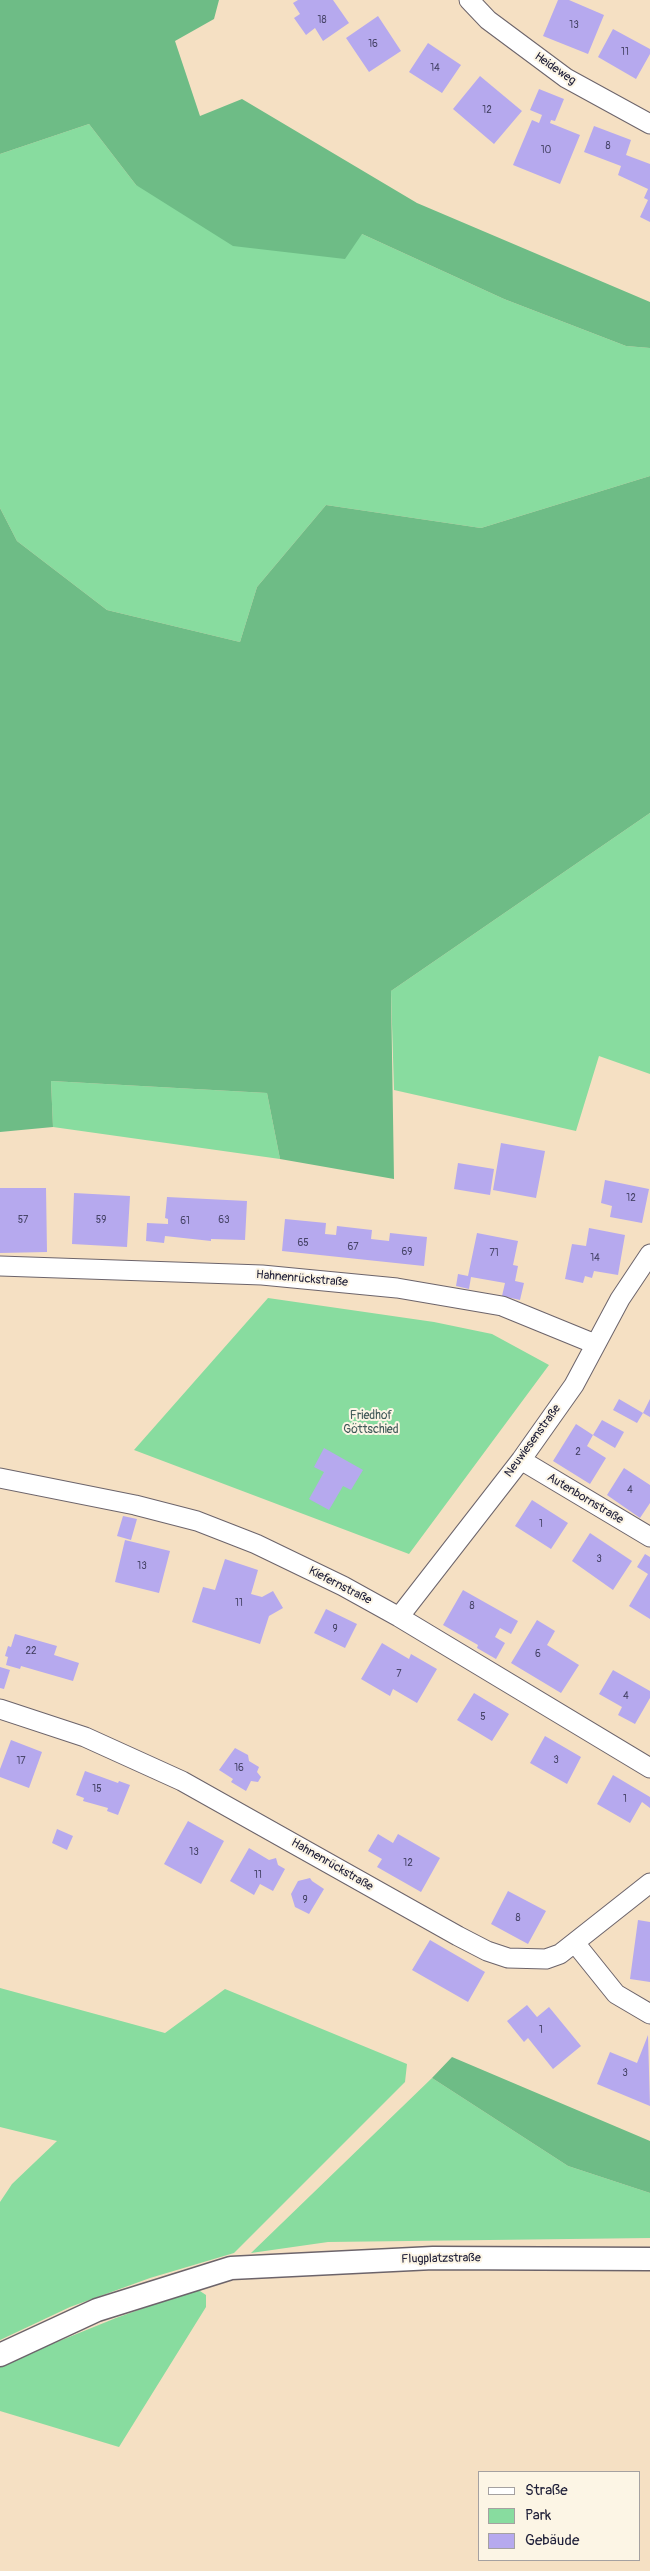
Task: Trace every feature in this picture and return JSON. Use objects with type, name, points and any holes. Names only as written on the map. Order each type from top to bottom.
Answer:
[{"type":"street","name":"Heideweg","points":[[468,0],[488,20],[566,78],[650,124]]},
{"type":"street","name":"Neuwiesenstraße","points":[[399,1617],[521,1460],[574,1385],[620,1300],[650,1254]]},
{"type":"street","name":"Hahnenrückstraße","points":[[0,1266],[262,1275],[397,1288],[502,1306],[595,1344]]},
{"type":"street","name":"Autenbornstraße","points":[[521,1460],[650,1537]]},
{"type":"street","name":"Kiefernstraße","points":[[0,1478],[135,1505],[197,1521],[256,1544],[343,1586],[399,1617],[650,1768]]},
{"type":"street","name":"Hahnenrückstraße","points":[[0,1709],[86,1737],[182,1782],[487,1951],[508,1958],[546,1959],[560,1954],[650,1883]]},
{"type":"street","points":[[575,1943],[616,1994],[650,2014]]},
{"type":"street","name":"Flugplatzstraße","points":[[0,2355],[98,2310],[231,2268],[433,2258],[650,2259]]},
{"type":"green space","points":[[0,0],[219,0],[214,19],[175,41],[200,116],[242,99],[417,203],[650,302],[650,348],[626,346],[504,299],[362,234],[345,259],[233,246],[136,185],[89,124],[0,154]]},
{"type":"green space","points":[[89,124],[136,185],[362,234],[504,299],[626,346],[650,348],[650,476],[481,528],[326,505],[257,587],[240,642],[107,610],[17,541],[0,508],[0,154]]},
{"type":"green space","points":[[650,476],[650,813],[391,991],[394,1179],[280,1159],[267,1093],[51,1081],[53,1127],[0,1132],[0,508],[17,541],[107,610],[240,642],[257,587],[326,505],[481,528]]},
{"type":"green space","points":[[650,813],[650,1074],[599,1056],[576,1131],[394,1090],[391,991]]},
{"type":"green space","points":[[51,1081],[267,1093],[280,1159],[53,1127]]},
{"type":"green space","name":"Friedhof Göttschied","points":[[268,1298],[434,1322],[492,1334],[549,1365],[409,1554],[134,1450]]},
{"type":"green space","points":[[0,1988],[165,2033],[225,1989],[407,2064],[405,2082],[234,2253],[150,2278],[70,2307],[0,2340],[0,2202],[12,2184],[57,2141],[0,2127]]},
{"type":"green space","points":[[452,2057],[650,2141],[650,2193],[568,2166],[432,2078]]},
{"type":"green space","points":[[432,2078],[568,2166],[650,2193],[650,2238],[328,2242],[251,2253]]},
{"type":"green space","points":[[197,2289],[206,2295],[206,2307],[119,2447],[0,2411],[0,2365],[116,2318]]},
{"type":"building","points":[[298,0],[333,0],[349,23],[323,41],[315,28],[306,35],[294,18],[300,14],[293,3]]},
{"type":"building","points":[[558,0],[569,0],[604,15],[588,54],[543,36]]},
{"type":"building","points":[[378,16],[401,51],[369,72],[346,38]]},
{"type":"building","points":[[613,29],[650,49],[650,54],[636,79],[598,57]]},
{"type":"building","points":[[428,43],[461,65],[442,93],[409,72]]},
{"type":"building","points":[[480,76],[522,111],[494,144],[453,109]]},
{"type":"building","points":[[539,89],[564,99],[555,121],[551,120],[550,123],[580,135],[560,184],[513,165],[532,120],[539,123],[542,115],[530,110]]},
{"type":"building","points":[[594,126],[631,140],[626,155],[650,164],[650,222],[640,217],[648,200],[644,198],[648,189],[618,175],[621,166],[584,152]]},
{"type":"building","points":[[501,1143],[545,1151],[536,1198],[493,1190]]},
{"type":"building","points":[[458,1163],[494,1169],[490,1195],[454,1189]]},
{"type":"building","points":[[605,1180],[649,1189],[642,1223],[610,1217],[612,1206],[601,1203]]},
{"type":"building","points":[[0,1188],[46,1188],[47,1252],[0,1253]]},
{"type":"building","points":[[74,1193],[130,1196],[127,1247],[72,1244]]},
{"type":"building","points":[[167,1197],[247,1201],[245,1240],[211,1239],[211,1241],[165,1236],[164,1243],[146,1241],[147,1223],[168,1224],[168,1219],[165,1218]]},
{"type":"building","points":[[285,1219],[326,1223],[325,1234],[336,1235],[337,1226],[372,1230],[371,1239],[389,1241],[390,1233],[427,1237],[424,1266],[282,1251]]},
{"type":"building","points":[[589,1228],[625,1235],[618,1275],[594,1271],[592,1278],[585,1276],[583,1283],[565,1279],[572,1244],[586,1246]]},
{"type":"building","points":[[477,1233],[518,1241],[513,1265],[518,1266],[515,1281],[524,1283],[520,1300],[502,1296],[505,1283],[471,1277],[469,1289],[456,1286],[458,1274],[468,1276]]},
{"type":"building","points":[[619,1399],[643,1413],[637,1423],[613,1410]]},
{"type":"building","points":[[650,1399],[650,1417],[643,1413]]},
{"type":"building","points":[[602,1420],[624,1432],[615,1448],[593,1435]]},
{"type":"building","points":[[576,1424],[593,1435],[587,1446],[606,1458],[590,1484],[553,1461]]},
{"type":"building","points":[[324,1448],[363,1470],[351,1490],[343,1486],[329,1510],[309,1499],[324,1472],[314,1467]]},
{"type":"building","points":[[624,1468],[650,1485],[650,1503],[640,1518],[607,1495]]},
{"type":"building","points":[[532,1500],[568,1523],[551,1549],[515,1526]]},
{"type":"building","points":[[123,1516],[137,1519],[131,1540],[117,1536]]},
{"type":"building","points":[[590,1533],[632,1561],[613,1590],[572,1561]]},
{"type":"building","points":[[125,1540],[170,1551],[159,1593],[115,1582]]},
{"type":"building","points":[[645,1554],[650,1557],[650,1619],[629,1606],[648,1574],[637,1567]]},
{"type":"building","points":[[225,1559],[258,1570],[251,1594],[262,1597],[273,1591],[283,1608],[269,1616],[260,1644],[192,1622],[203,1587],[215,1590]]},
{"type":"building","points":[[463,1590],[518,1621],[511,1634],[500,1628],[495,1637],[505,1643],[496,1659],[477,1648],[478,1645],[443,1625]]},
{"type":"building","points":[[326,1609],[357,1624],[345,1648],[314,1633]]},
{"type":"building","points":[[537,1620],[555,1631],[547,1645],[579,1665],[561,1693],[511,1663]]},
{"type":"building","points":[[15,1634],[57,1646],[54,1655],[79,1663],[73,1681],[21,1666],[20,1669],[6,1665],[8,1657],[5,1656],[8,1646],[11,1647]]},
{"type":"building","points":[[382,1643],[409,1659],[411,1654],[437,1669],[417,1703],[393,1689],[390,1696],[361,1679]]},
{"type":"building","points":[[0,1667],[10,1670],[4,1689],[0,1688]]},
{"type":"building","points":[[613,1670],[650,1691],[650,1698],[635,1724],[618,1715],[622,1707],[599,1694]]},
{"type":"building","points":[[474,1693],[509,1714],[492,1741],[457,1720]]},
{"type":"building","points":[[545,1736],[581,1757],[567,1784],[530,1763]]},
{"type":"building","points":[[11,1740],[42,1752],[29,1788],[0,1777],[0,1769]]},
{"type":"building","points":[[235,1748],[248,1755],[249,1761],[259,1767],[257,1772],[261,1777],[258,1782],[251,1781],[246,1791],[231,1782],[233,1779],[219,1770]]},
{"type":"building","points":[[85,1771],[118,1783],[119,1781],[130,1785],[118,1815],[107,1811],[108,1808],[83,1801],[84,1798],[76,1795]]},
{"type":"building","points":[[613,1775],[650,1797],[650,1808],[642,1802],[630,1823],[597,1804]]},
{"type":"building","points":[[188,1821],[224,1841],[201,1884],[164,1864]]},
{"type":"building","points":[[57,1829],[73,1836],[67,1850],[52,1843]]},
{"type":"building","points":[[378,1834],[393,1843],[398,1834],[440,1858],[421,1892],[377,1867],[382,1859],[368,1851]]},
{"type":"building","points":[[249,1848],[269,1860],[276,1858],[278,1865],[285,1869],[273,1891],[260,1884],[254,1895],[230,1881]]},
{"type":"building","points":[[310,1878],[324,1889],[309,1914],[295,1907],[291,1894],[298,1881]]},
{"type":"building","points":[[508,1891],[546,1911],[528,1944],[491,1924]]},
{"type":"building","points":[[638,1920],[650,1922],[650,1982],[630,1979]]},
{"type":"building","points":[[430,1940],[485,1972],[468,2002],[412,1970]]},
{"type":"building","points":[[527,2005],[537,2017],[549,2007],[581,2046],[553,2069],[528,2038],[524,2042],[507,2021]]},
{"type":"building","points":[[648,2035],[650,2106],[597,2084],[610,2052],[637,2063]]}]
